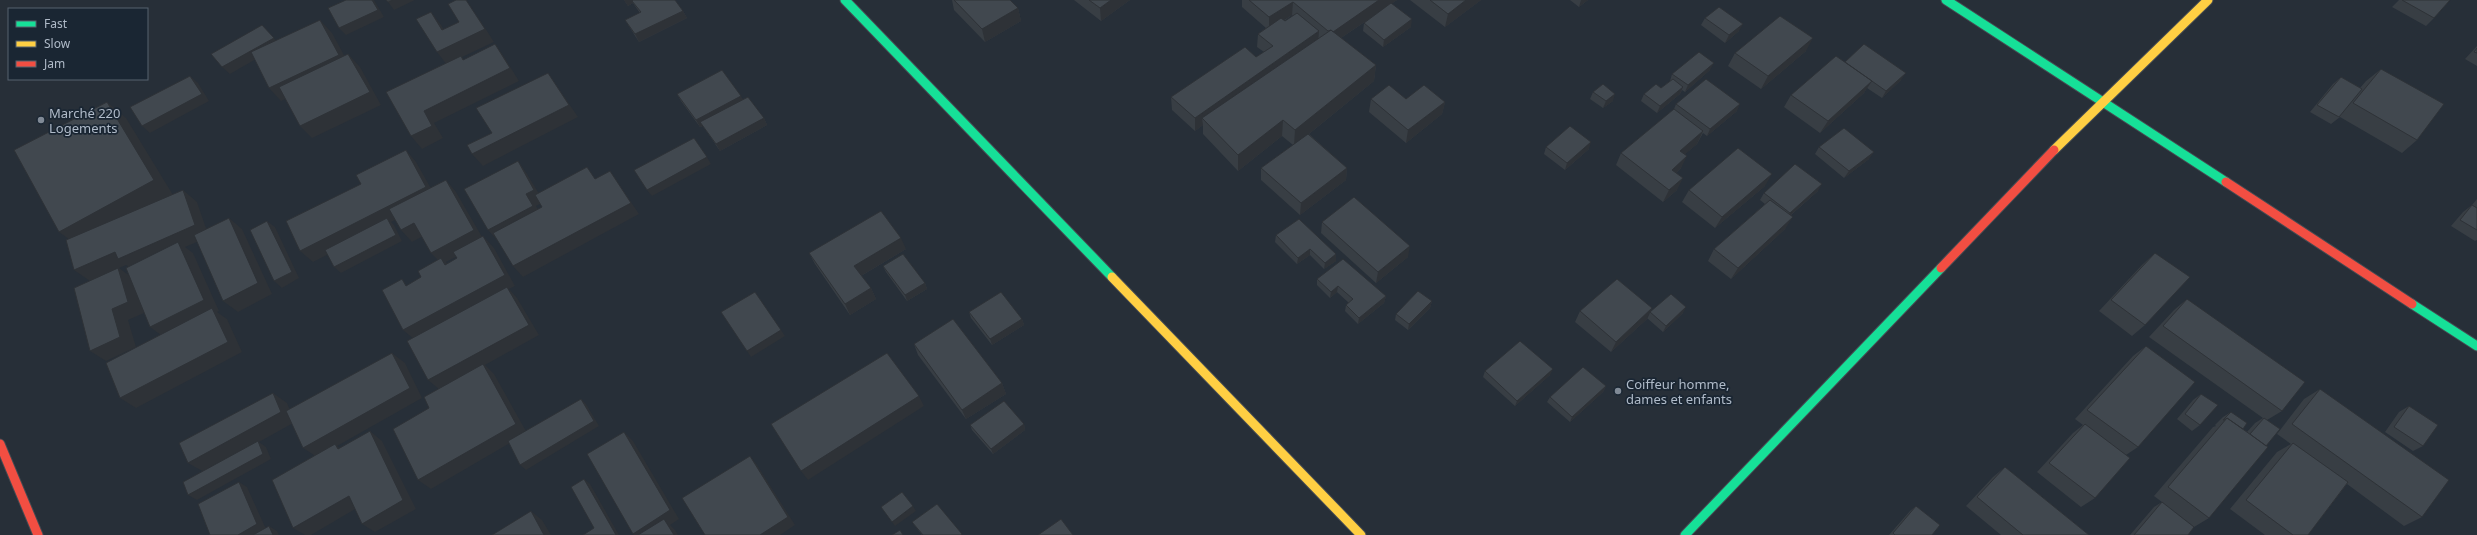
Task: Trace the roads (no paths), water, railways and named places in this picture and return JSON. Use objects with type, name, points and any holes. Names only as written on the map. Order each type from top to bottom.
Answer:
[{"type":"street","points":[[845,0],[1361,535]]},
{"type":"street","points":[[1946,0],[2477,346]]},
{"type":"street","points":[[1685,535],[2101,102],[2208,0]]},
{"type":"street","points":[[0,444],[38,535]]},
{"type":"place","name":"Marché 220 Logements","points":[[41,120]]},
{"type":"place","name":"Coiffeur homme, dames et enfants","points":[[1618,391]]}]
